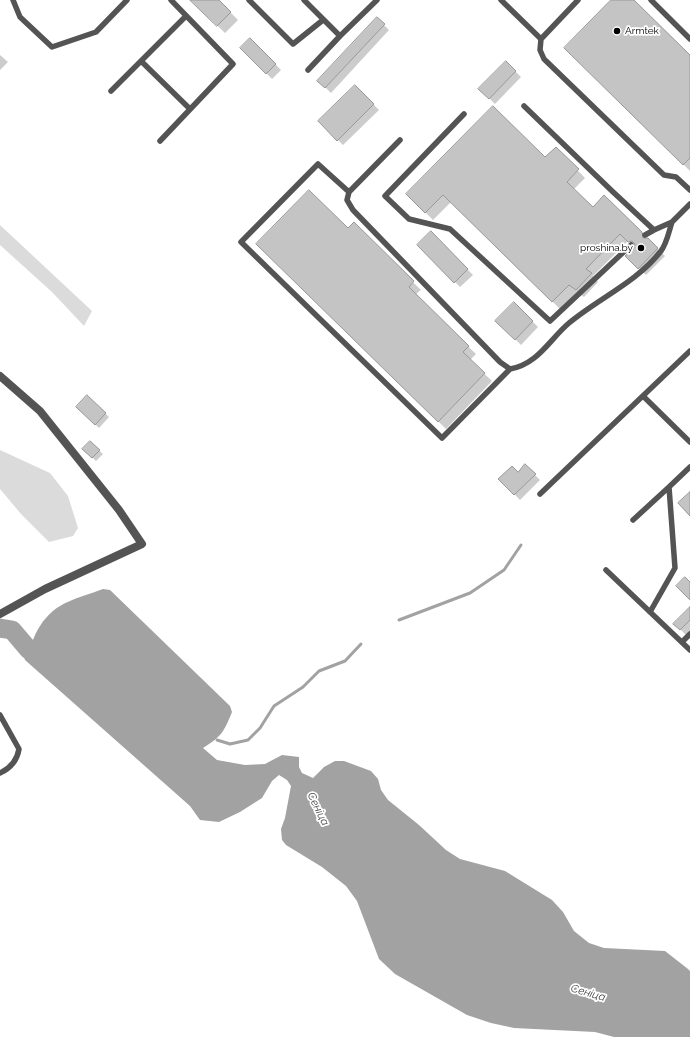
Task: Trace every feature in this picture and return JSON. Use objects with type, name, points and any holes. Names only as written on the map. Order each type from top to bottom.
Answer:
[{"type":"street","points":[[0,376],[40,412],[119,510],[142,544],[44,589],[0,614]]},
{"type":"lane","points":[[13,0],[20,17],[52,47],[96,32],[126,0]]},
{"type":"lane","points":[[160,141],[233,64],[171,0]]},
{"type":"lane","points":[[249,0],[293,44],[323,20]]},
{"type":"lane","points":[[304,0],[340,36]]},
{"type":"lane","points":[[308,70],[377,0]]},
{"type":"lane","points":[[501,0],[541,39]]},
{"type":"lane","points":[[651,0],[690,39]]},
{"type":"lane","points":[[575,1],[541,39],[540,50],[544,59],[664,175],[676,177],[690,190]]},
{"type":"lane","points":[[111,91],[186,16]]},
{"type":"lane","points":[[141,61],[190,110]]},
{"type":"lane","points":[[524,106],[654,230]]},
{"type":"lane","points":[[464,114],[385,196],[409,219],[450,228],[550,321],[631,245]]},
{"type":"lane","points":[[400,140],[349,192],[347,200],[353,210],[500,362],[510,369]]},
{"type":"lane","points":[[349,192],[318,164],[241,242],[442,438],[510,369],[521,367],[538,356],[569,324],[640,273],[662,250],[672,222]]},
{"type":"lane","points":[[645,236],[672,222],[690,204]]},
{"type":"lane","points":[[540,494],[690,351]]},
{"type":"lane","points":[[643,396],[690,442]]},
{"type":"lane","points":[[633,520],[690,467]]},
{"type":"lane","points":[[650,612],[675,568],[669,487]]},
{"type":"lane","points":[[606,570],[690,650]]},
{"type":"lane","points":[[682,642],[690,634]]},
{"type":"lane","points":[[0,715],[18,749],[14,764],[0,773]]},
{"type":"shaded area","points":[[0,225],[92,311],[84,326],[52,292],[0,245]]},
{"type":"shaded area","points":[[0,450],[50,473],[68,496],[78,528],[73,536],[49,542],[21,514],[0,489]]},
{"type":"water","points":[[103,589],[110,590],[230,706],[232,712],[227,725],[214,741],[203,748],[217,760],[245,765],[265,764],[282,755],[299,757],[299,767],[302,773],[313,778],[324,767],[335,761],[344,761],[371,771],[378,779],[381,790],[388,800],[419,825],[446,850],[460,859],[505,871],[552,900],[563,912],[574,931],[589,943],[604,948],[665,951],[688,969],[690,971],[690,1037],[614,1037],[595,1032],[514,1028],[491,1023],[467,1015],[395,974],[379,959],[357,901],[346,886],[322,867],[286,845],[282,840],[281,829],[285,818],[291,786],[287,780],[279,775],[272,781],[262,798],[240,812],[219,822],[200,820],[190,806],[25,660],[24,656],[38,630],[53,611],[68,602]]},
{"type":"building","points":[[190,0],[219,0],[231,12],[217,26]]},
{"type":"building","points":[[611,0],[634,0],[690,55],[690,158],[683,165],[564,48]]},
{"type":"building","points":[[377,17],[385,24],[325,88],[317,81]]},
{"type":"building","points":[[250,38],[276,64],[266,74],[240,48]]},
{"type":"building","points":[[506,61],[516,71],[489,99],[478,89]]},
{"type":"building","points":[[355,85],[374,104],[337,141],[318,121]]},
{"type":"building","points":[[493,106],[545,157],[556,147],[579,169],[567,182],[593,207],[604,195],[642,232],[643,238],[648,238],[658,248],[638,269],[625,256],[634,248],[635,244],[632,241],[628,242],[620,234],[586,269],[592,273],[576,290],[569,285],[552,302],[443,195],[425,213],[406,194]]},
{"type":"building","points":[[309,190],[348,228],[354,222],[414,281],[409,287],[469,346],[463,352],[485,373],[438,422],[256,244]]},
{"type":"building","points":[[431,231],[468,269],[454,283],[417,245]]},
{"type":"building","points":[[514,302],[533,321],[515,340],[495,321]]},
{"type":"building","points":[[87,395],[106,413],[95,425],[76,407]]},
{"type":"building","points":[[90,441],[100,450],[92,458],[82,449]]},
{"type":"building","points":[[525,464],[536,474],[514,495],[498,479],[512,466],[518,472]]},
{"type":"building","points":[[690,492],[690,516],[678,503]]},
{"type":"building","points":[[685,577],[690,582],[690,600],[676,586]]},
{"type":"building","points":[[690,607],[690,620],[680,630],[673,624]]},
{"type":"waterway","points":[[399,620],[470,593],[504,570],[521,545]]},
{"type":"waterway","name":"Сеніца","points":[[0,628],[12,630],[29,650],[54,651]]},
{"type":"waterway","points":[[217,740],[230,744],[248,740],[260,728],[274,706],[303,687],[319,671],[345,661],[361,644]]},
{"type":"place","name":"Armtek","points":[[617,31]]},
{"type":"place","name":"proshina.by","points":[[641,248]]}]
